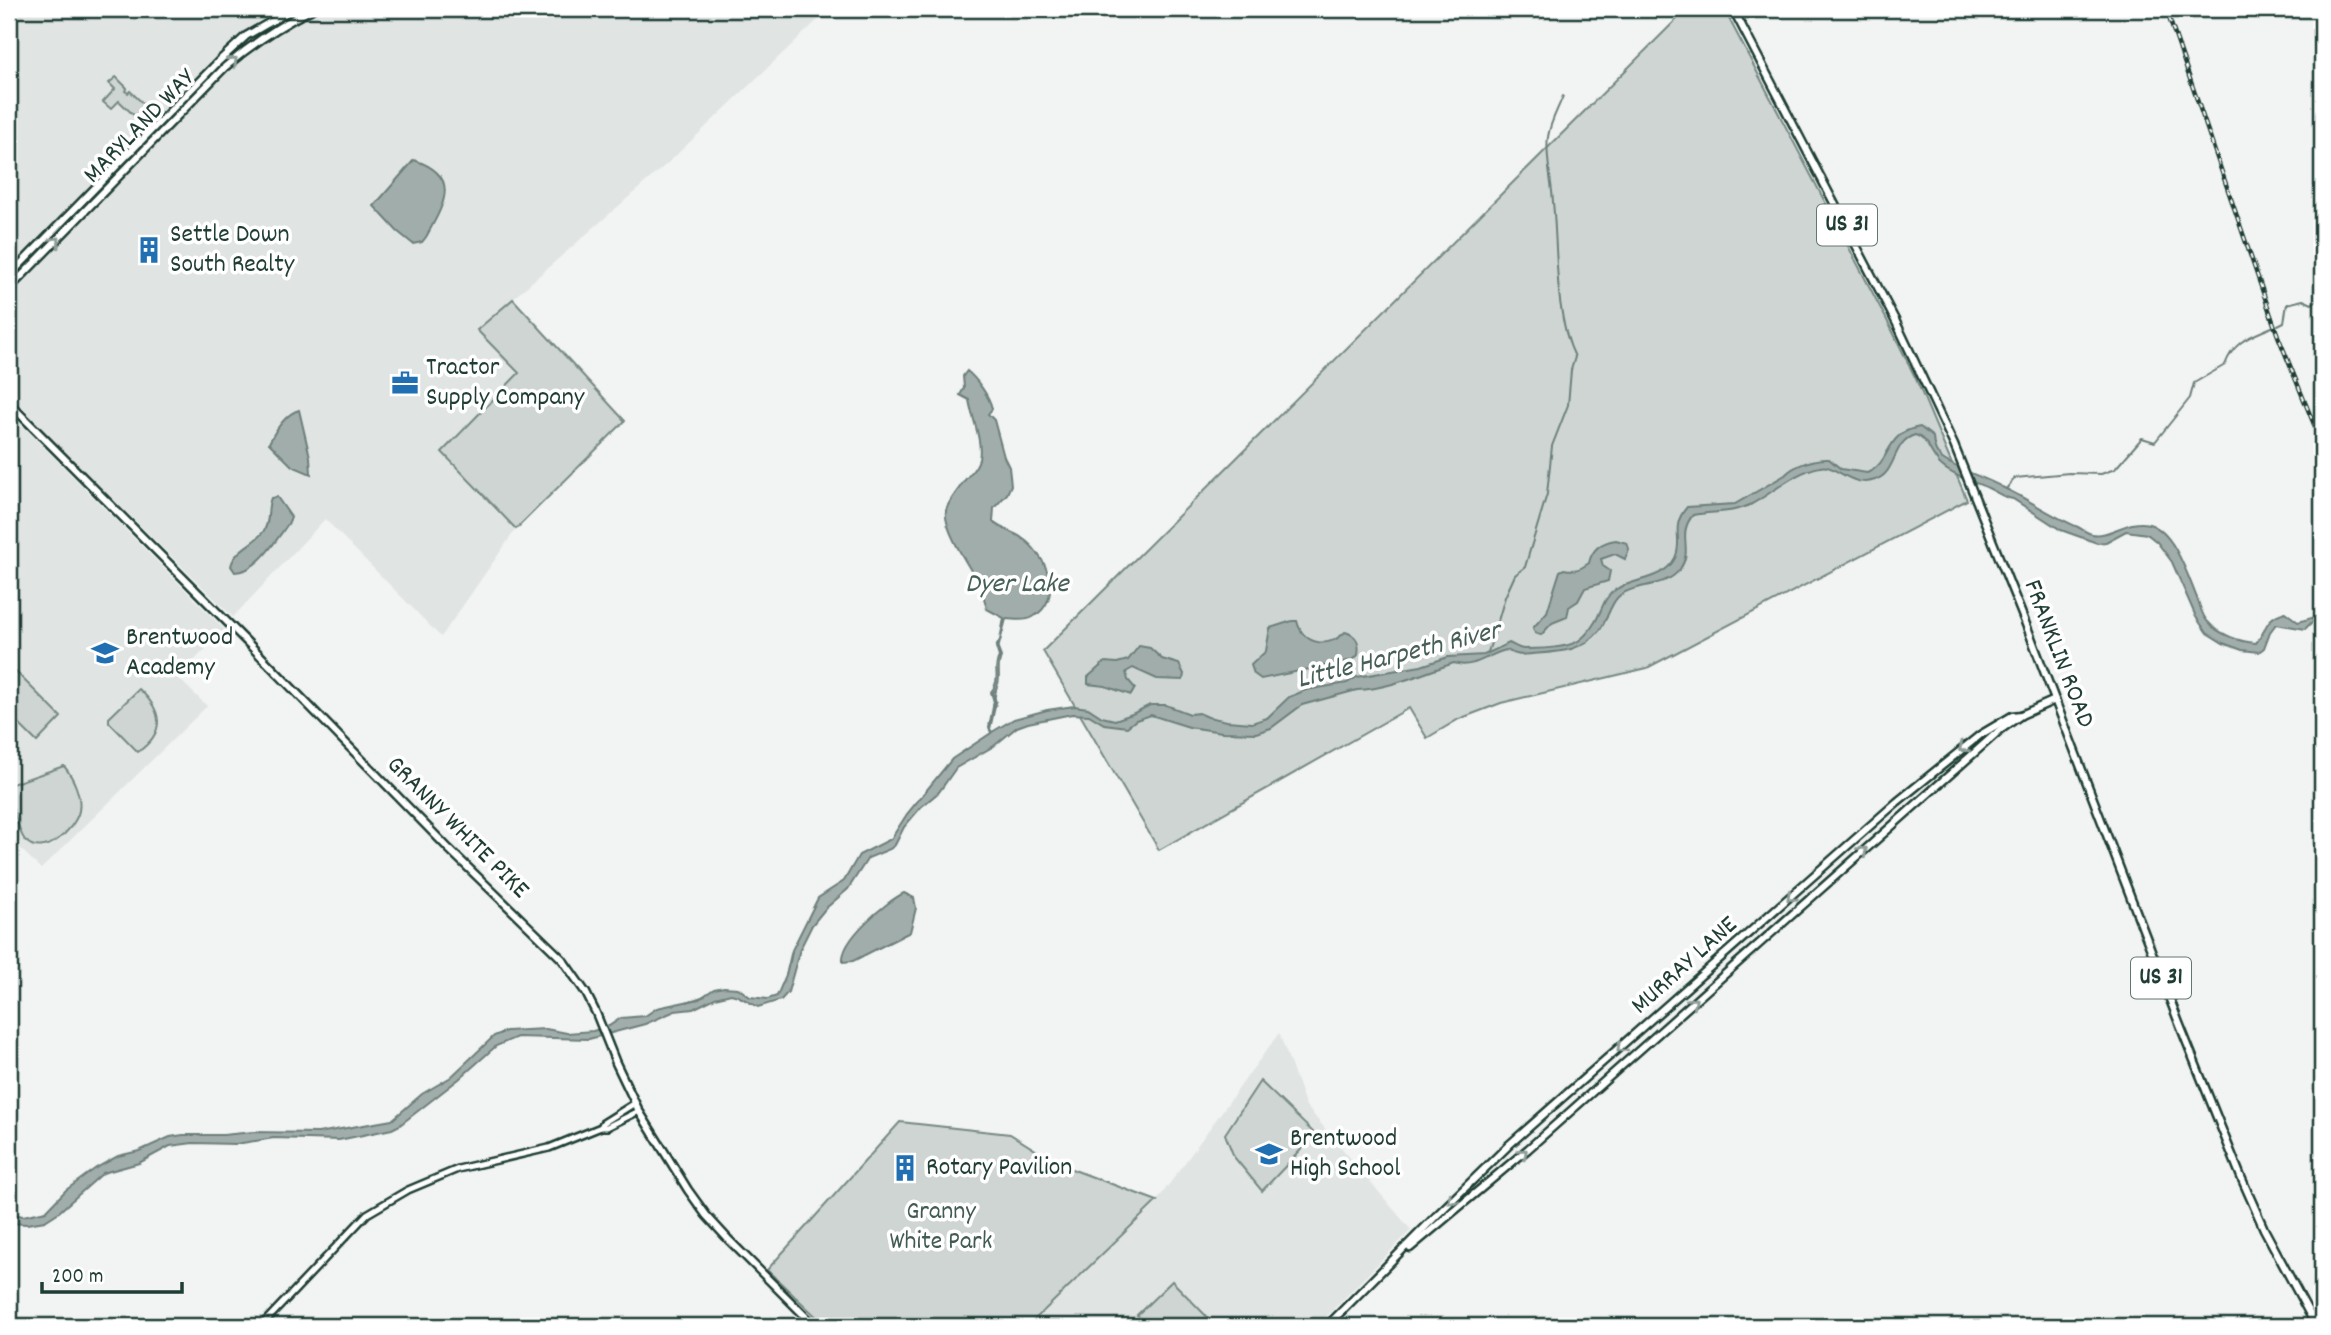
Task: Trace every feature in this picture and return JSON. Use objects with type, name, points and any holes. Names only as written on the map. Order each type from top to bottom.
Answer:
[{"type":"main road","name":"MARYLAND WAY","points":[[9,275],[219,61],[246,36],[293,9]]},
{"type":"main road","name":"MARYLAND WAY","points":[[9,289],[225,67],[280,25],[312,9]]},
{"type":"main road","name":"FRANKLIN ROAD","points":[[1733,9],[1896,321],[1954,445],[2241,1177],[2264,1229],[2316,1326]]},
{"type":"main road","points":[[119,163],[125,170]]},
{"type":"main road","name":"GRANNY WHITE PIKE","points":[[9,403],[246,640],[449,849],[550,946],[573,973],[596,1013],[639,1111],[706,1215],[815,1326]]},
{"type":"main road","name":"MURRAY LANE","points":[[1389,1265],[1519,1156],[2000,730],[2021,715],[2055,700]]},
{"type":"main road","name":"MURRAY LANE","points":[[1327,1326],[1510,1144],[1897,802],[1980,735],[2012,716],[2021,715]]},
{"type":"street","points":[[601,1128],[603,1123],[635,1103]]},
{"type":"street","points":[[261,1326],[367,1214],[411,1188],[458,1169],[550,1148],[607,1127],[639,1111]]},
{"type":"shaded area","points":[[11,9],[829,9],[671,160],[477,330],[519,373],[442,453],[516,529],[441,637],[325,519],[233,617],[9,397]]},
{"type":"shaded area","name":"Brentwood Academy","points":[[9,412],[225,630],[177,677],[207,706],[41,869],[9,837]]},
{"type":"shaded area","name":"Brentwood High School","points":[[1279,1033],[1306,1106],[1411,1230],[1317,1326],[1028,1326],[1157,1201]]},
{"type":"green space","points":[[1687,9],[1724,9],[1891,328],[1916,379],[1967,500],[1647,668],[1501,703],[1459,719],[1427,738],[1409,708],[1159,850],[1043,651]]},
{"type":"green space","points":[[116,77],[127,88],[125,91],[130,91],[152,112],[142,123],[119,101],[111,109],[103,102],[115,89],[109,83]]},
{"type":"green space","points":[[513,299],[625,421],[516,529],[442,452],[519,373],[477,330]]},
{"type":"green space","points":[[9,665],[61,717],[37,742],[9,714]]},
{"type":"green space","points":[[139,689],[153,705],[158,721],[153,737],[138,752],[109,722],[109,718]]},
{"type":"green space","points":[[64,766],[78,793],[79,811],[72,826],[58,839],[50,844],[33,846],[22,835],[9,785]]},
{"type":"green space","points":[[1260,1081],[1313,1132],[1312,1138],[1262,1191],[1234,1157],[1225,1134]]},
{"type":"green space","name":"Granny White Park","points":[[900,1122],[1010,1134],[1058,1164],[1157,1201],[1028,1326],[826,1326],[767,1270]]},
{"type":"green space","points":[[1172,1281],[1216,1326],[1148,1326],[1137,1315]]},
{"type":"water","points":[[414,160],[439,174],[445,192],[426,237],[422,242],[413,244],[374,206]]},
{"type":"water","name":"Dyer Lake","points":[[967,371],[989,399],[992,409],[988,414],[994,420],[1009,467],[1011,485],[1007,494],[994,508],[993,522],[1019,536],[1039,555],[1049,577],[1050,589],[1043,609],[1033,617],[1023,620],[1006,619],[998,649],[1001,657],[999,680],[993,693],[996,702],[990,729],[992,732],[1014,719],[1074,706],[1088,708],[1102,717],[1115,720],[1150,705],[1166,705],[1190,714],[1199,713],[1227,721],[1252,723],[1267,718],[1289,697],[1306,690],[1347,683],[1357,677],[1421,666],[1448,657],[1484,655],[1509,643],[1524,649],[1570,644],[1587,633],[1611,593],[1656,575],[1670,565],[1677,551],[1679,521],[1687,507],[1735,504],[1794,468],[1818,460],[1829,459],[1841,469],[1867,473],[1881,462],[1900,435],[1920,427],[1933,437],[1936,450],[1944,460],[2012,492],[2088,533],[2105,533],[2142,523],[2158,528],[2179,555],[2204,617],[2223,634],[2256,643],[2269,621],[2285,612],[2298,622],[2322,615],[2322,621],[2313,621],[2305,629],[2276,624],[2264,648],[2259,652],[2242,650],[2223,643],[2207,633],[2196,617],[2172,562],[2157,542],[2147,534],[2126,531],[2106,542],[2097,543],[2061,530],[2013,499],[1948,471],[1939,463],[1924,440],[1915,435],[1902,444],[1888,471],[1875,480],[1858,481],[1832,469],[1820,467],[1801,473],[1743,508],[1693,515],[1686,529],[1686,555],[1680,569],[1667,580],[1633,589],[1618,597],[1600,630],[1578,647],[1525,655],[1507,650],[1475,663],[1454,663],[1394,684],[1357,690],[1302,705],[1271,728],[1256,733],[1189,727],[1151,715],[1136,720],[1127,727],[1104,724],[1089,715],[1072,714],[1017,727],[994,746],[956,768],[939,792],[921,807],[904,827],[895,845],[868,858],[848,889],[825,909],[812,925],[800,949],[788,992],[781,1000],[758,1007],[731,994],[715,998],[693,1009],[675,1011],[645,1024],[589,1039],[517,1037],[496,1046],[459,1079],[392,1129],[339,1140],[274,1138],[236,1144],[193,1143],[170,1146],[139,1163],[103,1173],[45,1221],[9,1223],[9,1213],[23,1216],[46,1211],[66,1190],[96,1168],[118,1156],[139,1151],[170,1137],[253,1132],[318,1133],[392,1120],[422,1094],[451,1077],[494,1036],[506,1031],[593,1031],[609,1026],[621,1018],[645,1016],[657,1008],[699,999],[714,989],[724,987],[738,988],[750,997],[768,999],[777,996],[792,950],[818,898],[844,881],[859,855],[891,839],[907,814],[952,759],[991,733],[989,727],[994,702],[991,692],[996,683],[999,657],[996,647],[1004,618],[987,609],[981,587],[983,585],[979,584],[958,548],[946,519],[948,505],[976,467],[980,452],[969,400],[960,395],[964,388],[963,376]]},
{"type":"water","points":[[299,410],[310,457],[311,474],[292,466],[269,443],[285,419]]},
{"type":"water","points":[[277,497],[291,517],[288,524],[258,561],[243,571],[235,572],[231,566],[233,560],[263,532],[271,498]]},
{"type":"water","points":[[1616,540],[1627,543],[1629,549],[1625,559],[1615,554],[1601,559],[1603,566],[1610,571],[1608,581],[1585,588],[1578,601],[1569,607],[1567,617],[1552,623],[1541,635],[1535,633],[1533,628],[1547,612],[1560,571],[1582,567],[1589,563],[1598,547]]},
{"type":"water","points":[[1297,621],[1305,635],[1317,642],[1332,641],[1345,632],[1349,633],[1357,640],[1358,655],[1353,660],[1261,679],[1254,674],[1251,665],[1266,651],[1270,628]]},
{"type":"water","points":[[1139,646],[1150,648],[1162,659],[1179,664],[1184,674],[1183,680],[1157,679],[1133,668],[1126,672],[1128,680],[1135,688],[1131,695],[1105,686],[1088,684],[1088,677],[1105,662],[1128,660]]},
{"type":"water","points":[[904,893],[914,898],[916,908],[910,932],[853,961],[843,962],[844,953],[856,933],[886,904]]},
{"type":"waterway","points":[[1493,638],[1505,597],[1515,575],[1525,567],[1547,494],[1552,446],[1568,405],[1575,357],[1563,322],[1560,302],[1547,152],[1550,126],[1563,96]]},
{"type":"waterway","points":[[2278,325],[2284,322],[2287,304],[2303,300],[2312,304],[2321,297],[2322,286]]},
{"type":"waterway","points":[[2006,489],[2015,478],[2069,473],[2101,474],[2115,469],[2142,438],[2155,442],[2190,398],[2194,383],[2225,365],[2233,350],[2243,341],[2272,327]]},
{"type":"waterway","points":[[1488,652],[1491,643]]},
{"type":"waterway","points":[[993,706],[996,690]]},
{"type":"waterway","name":"Little Harpeth River","points":[[790,962],[792,951]]},
{"type":"waterway","name":"Little Harpeth River","points":[[687,1002],[705,996]]},
{"type":"railway","points":[[2166,9],[2278,336],[2322,444]]},
{"type":"place","name":"Settle Down South Realty","points":[[149,250]]},
{"type":"place","name":"Tractor Supply Company","points":[[405,383]]},
{"type":"place","name":"Brentwood Academy","points":[[105,653]]},
{"type":"place","name":"Brentwood High School","points":[[1269,1154]]},
{"type":"place","name":"Rotary Pavilion","points":[[905,1168]]}]
